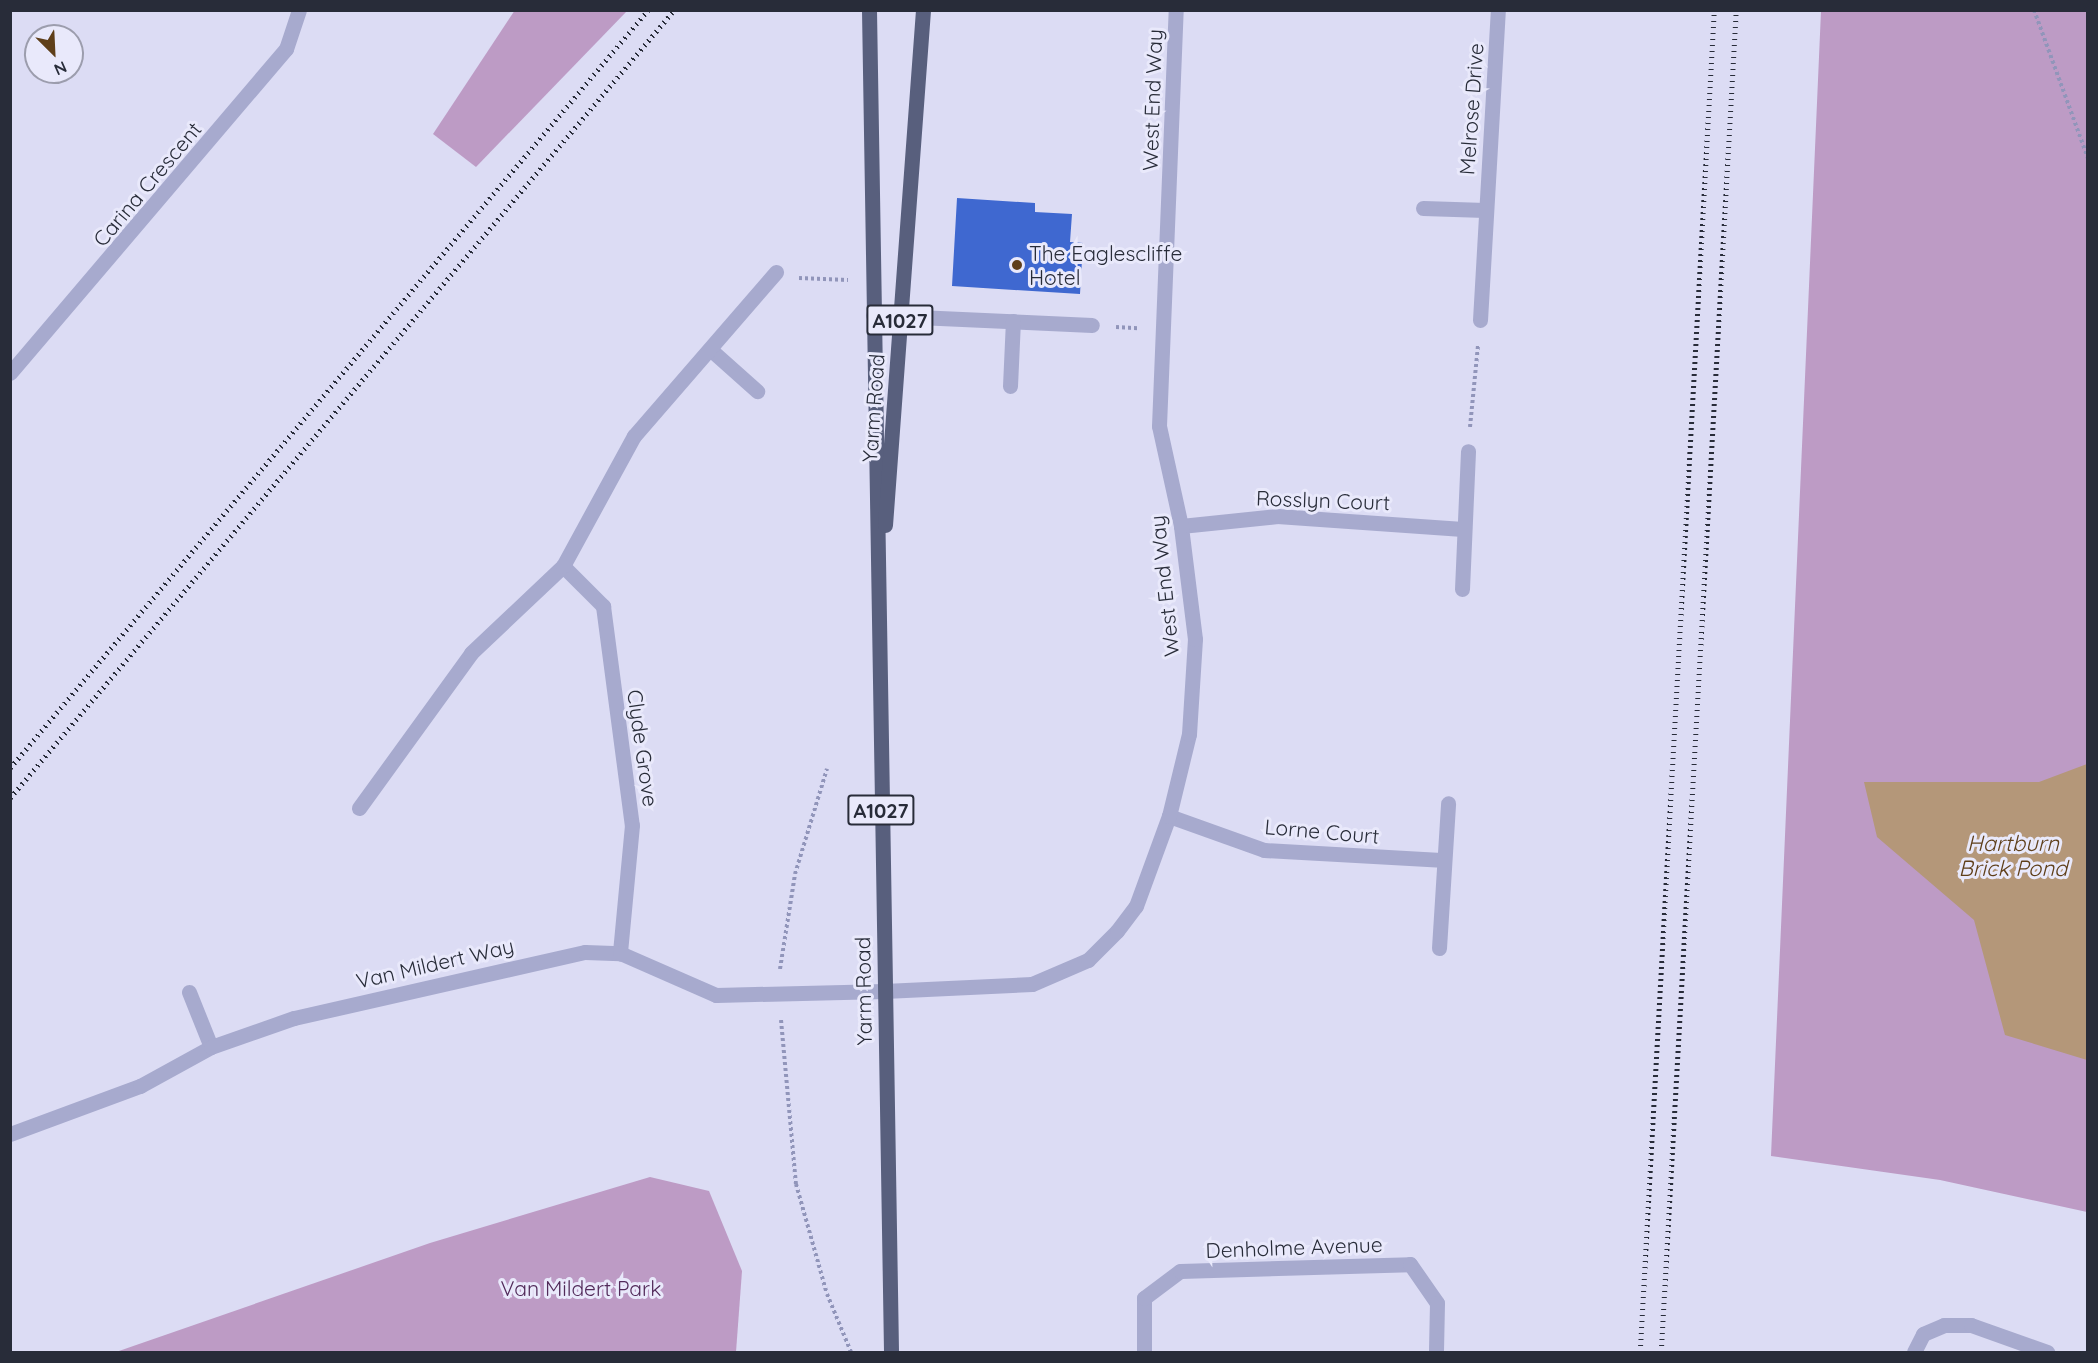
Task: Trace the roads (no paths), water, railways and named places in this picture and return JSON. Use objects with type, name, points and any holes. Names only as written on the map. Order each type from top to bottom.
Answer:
[{"type":"main road","name":"Yarm Road","points":[[869,10],[891,1353]]},
{"type":"main road","name":"Yarm Road","points":[[878,629],[923,10]]},
{"type":"street","name":"Carina Crescent","points":[[10,373],[286,49],[299,10]]},
{"type":"street","name":"West End Way","points":[[884,991],[1032,984],[1088,960],[1136,906],[1169,816],[1189,734],[1195,639],[1181,526],[1159,426],[1176,10]]},
{"type":"street","name":"Melrose Drive","points":[[1480,320],[1498,10]]},
{"type":"street","points":[[1423,208],[1485,210]]},
{"type":"street","points":[[359,808],[471,653],[563,566],[634,436],[711,350],[776,272]]},
{"type":"street","points":[[873,315],[1092,325]]},
{"type":"street","points":[[1010,386],[1013,321]]},
{"type":"street","points":[[711,350],[757,391]]},
{"type":"street","points":[[1462,589],[1468,451]]},
{"type":"street","name":"Rosslyn Court","points":[[1181,526],[1277,516],[1463,529]]},
{"type":"street","name":"Clyde Grove","points":[[563,566],[603,606],[632,825],[620,952]]},
{"type":"street","points":[[1439,948],[1441,860],[1448,803]]},
{"type":"street","name":"Lorne Court","points":[[1169,816],[1263,850],[1441,860]]},
{"type":"street","name":"Van Mildert Way","points":[[10,1134],[140,1086],[211,1047],[294,1018],[495,969],[585,952],[620,952],[716,995],[884,991]]},
{"type":"street","points":[[189,992],[211,1047]]},
{"type":"street","name":"Denholme Avenue","points":[[1144,1353],[1144,1299],[1180,1271],[1410,1264],[1437,1303],[1436,1353]]},
{"type":"street","points":[[1914,1353],[1923,1334],[1944,1325],[1971,1325],[2047,1353]]},
{"type":"water","name":"Hartburn Brick Pond","points":[[2088,764],[2087,1060],[2005,1035],[1974,920],[1877,837],[1864,782],[2039,782]]},
{"type":"railway","points":[[10,768],[648,10]]},
{"type":"railway","points":[[10,798],[674,10]]},
{"type":"railway","points":[[1640,1352],[1714,10]]},
{"type":"railway","points":[[1661,1352],[1736,10]]},
{"type":"place","name":"The Eaglescliffe Hotel","points":[[1017,265]]},
{"type":"park label","name":"Van Mildert Park","points":[[581,1288]]}]
